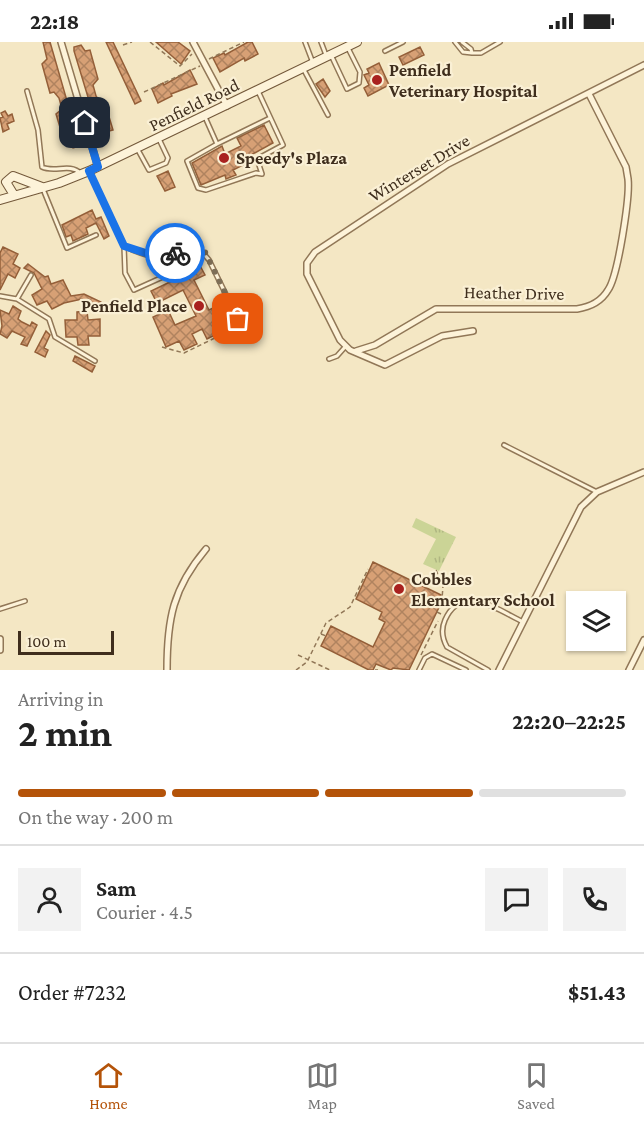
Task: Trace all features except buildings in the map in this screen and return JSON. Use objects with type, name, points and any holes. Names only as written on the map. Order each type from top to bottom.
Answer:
[{"type":"street","points":[[61,42],[98,167]]},
{"type":"street","points":[[193,42],[227,106]]},
{"type":"street","name":"Penfield Road","points":[[0,200],[85,173],[159,140],[357,42]]},
{"type":"street","name":"Winterset Drive","points":[[348,348],[307,274],[307,263],[315,252],[448,164],[644,65]]},
{"type":"street","name":"Heather Drive","points":[[348,348],[361,351],[368,348],[436,309],[577,309],[594,304],[604,296],[614,277],[628,179],[626,167],[589,94]]},
{"type":"street","points":[[14,195],[6,182],[13,176],[42,187]]},
{"type":"street","points":[[348,348],[385,365],[442,336],[473,331]]},
{"type":"street","points":[[499,670],[581,507],[597,492],[644,472]]},
{"type":"street","points":[[167,670],[172,605],[182,582],[206,549]]},
{"type":"street","points":[[0,639],[0,650]]},
{"type":"street","points":[[629,670],[644,640]]},
{"type":"lane","points":[[305,42],[313,63]]},
{"type":"lane","points":[[321,42],[347,89],[359,83],[360,72],[348,46]]},
{"type":"lane","points":[[385,51],[403,42]]},
{"type":"lane","points":[[455,42],[464,52],[472,53],[481,53],[500,42]]},
{"type":"lane","points":[[462,42],[471,49],[472,53]]},
{"type":"lane","points":[[303,68],[328,115]]},
{"type":"lane","points":[[27,91],[38,130],[42,167],[74,169],[85,173],[124,246],[125,273],[134,290],[165,276],[168,272],[168,256]]},
{"type":"lane","points":[[258,91],[283,145],[257,159],[262,174],[256,173],[201,190],[187,161],[270,118]]},
{"type":"lane","points":[[205,117],[217,144]]},
{"type":"lane","points":[[138,149],[147,168],[152,170],[168,160],[159,140]]},
{"type":"lane","points":[[42,187],[67,248],[96,235]]},
{"type":"lane","points":[[124,246],[140,254],[168,256],[190,247],[198,247],[205,252],[238,319]]},
{"type":"lane","points":[[17,299],[31,275]]},
{"type":"lane","points":[[0,296],[17,299],[49,319],[55,337],[95,361]]},
{"type":"lane","name":"Heather Drive","points":[[329,359],[348,348]]},
{"type":"lane","points":[[504,445],[597,492]]},
{"type":"lane","points":[[0,609],[25,600]]},
{"type":"lane","points":[[488,670],[447,647],[442,630],[450,612],[460,602],[474,600],[523,622]]},
{"type":"lane","points":[[419,670],[425,658],[432,654],[466,670]]},
{"type":"path","points":[[123,45],[132,42]]},
{"type":"path","points":[[150,42],[180,66],[190,54],[199,50]]},
{"type":"path","points":[[209,60],[244,42]]},
{"type":"path","points":[[144,92],[201,65]]},
{"type":"path","points":[[162,347],[184,353],[223,334],[229,325],[238,319]]},
{"type":"path","points":[[296,670],[308,658],[331,617],[350,607],[368,569]]},
{"type":"path","points":[[436,570],[443,586],[442,599]]},
{"type":"path","points":[[437,612],[441,614]]},
{"type":"path","points":[[418,660],[438,621]]},
{"type":"path","points":[[320,634],[326,636]]},
{"type":"path","points":[[298,655],[330,670]]},
{"type":"green space","points":[[416,518],[456,537],[439,571],[423,564],[436,539],[412,527]]},
{"type":"way so far","points":[[175,253],[190,247],[198,247],[205,252],[238,319]]},
{"type":"place","name":"Penfield Veterinary Hospital","points":[[377,80]]},
{"type":"place","name":"Speedy's Plaza","points":[[224,158]]},
{"type":"place","name":"Penfield Place","points":[[199,306]]},
{"type":"place","name":"Cobbles Elementary School","points":[[399,589]]},
{"type":"route","points":[[85,123],[98,167],[89,171],[124,246],[140,254],[168,256],[175,253]]}]
